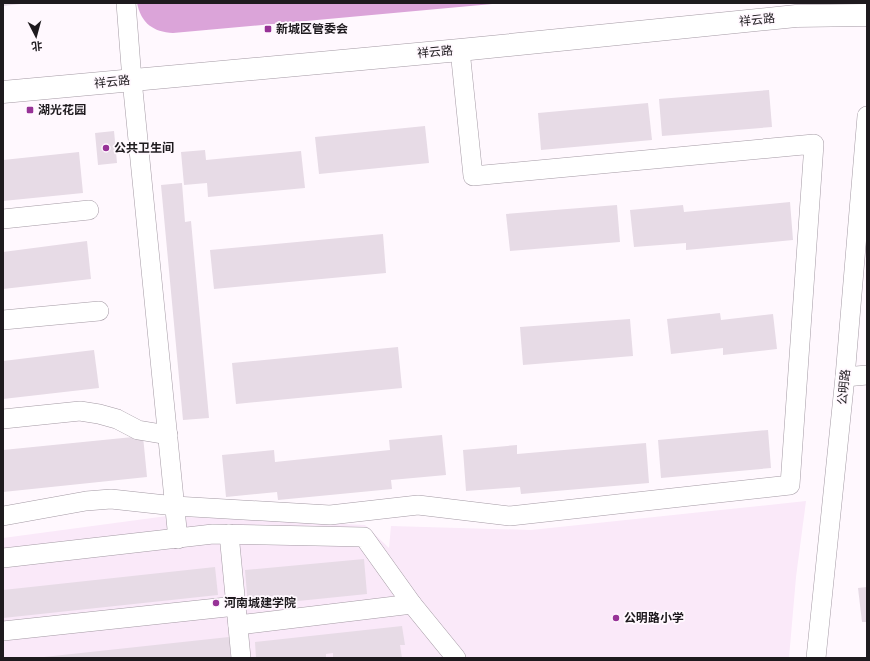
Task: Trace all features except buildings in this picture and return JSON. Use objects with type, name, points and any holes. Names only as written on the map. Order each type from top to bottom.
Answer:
[{"type":"main road","name":"祥云路","points":[[3,92],[460,50],[796,16],[867,15]]},
{"type":"street","points":[[126,3],[132,80],[178,539]]},
{"type":"street","points":[[3,516],[86,501],[111,500],[175,506],[330,515],[418,505],[510,516],[790,485],[814,144],[473,176],[460,50]]},
{"type":"street","name":"公明路","points":[[816,658],[845,377],[867,116]]},
{"type":"street","points":[[3,219],[90,210]]},
{"type":"street","points":[[3,320],[99,311]]},
{"type":"street","points":[[845,377],[867,375]]},
{"type":"street","points":[[3,419],[80,411],[99,414],[118,420],[138,430],[168,436]]},
{"type":"street","points":[[3,558],[212,534],[364,537],[412,604],[456,658]]},
{"type":"street","points":[[229,534],[241,658]]},
{"type":"street","points":[[238,625],[412,604]]},
{"type":"street","points":[[3,631],[236,606]]},
{"type":"shaded area","points":[[137,3],[503,3],[173,33],[160,31],[149,25],[142,16]]},
{"type":"shaded area","points":[[806,501],[796,577],[789,658],[3,658],[3,538],[167,516],[365,525],[389,548],[391,526],[531,530]]},
{"type":"place","name":"新城区管委会","points":[[268,29]]},
{"type":"place","name":"湖光花园","points":[[30,110]]},
{"type":"place","name":"公共卫生间","points":[[106,148]]},
{"type":"place","name":"河南城建学院","points":[[216,603]]},
{"type":"place","name":"公明路小学","points":[[616,618]]}]
